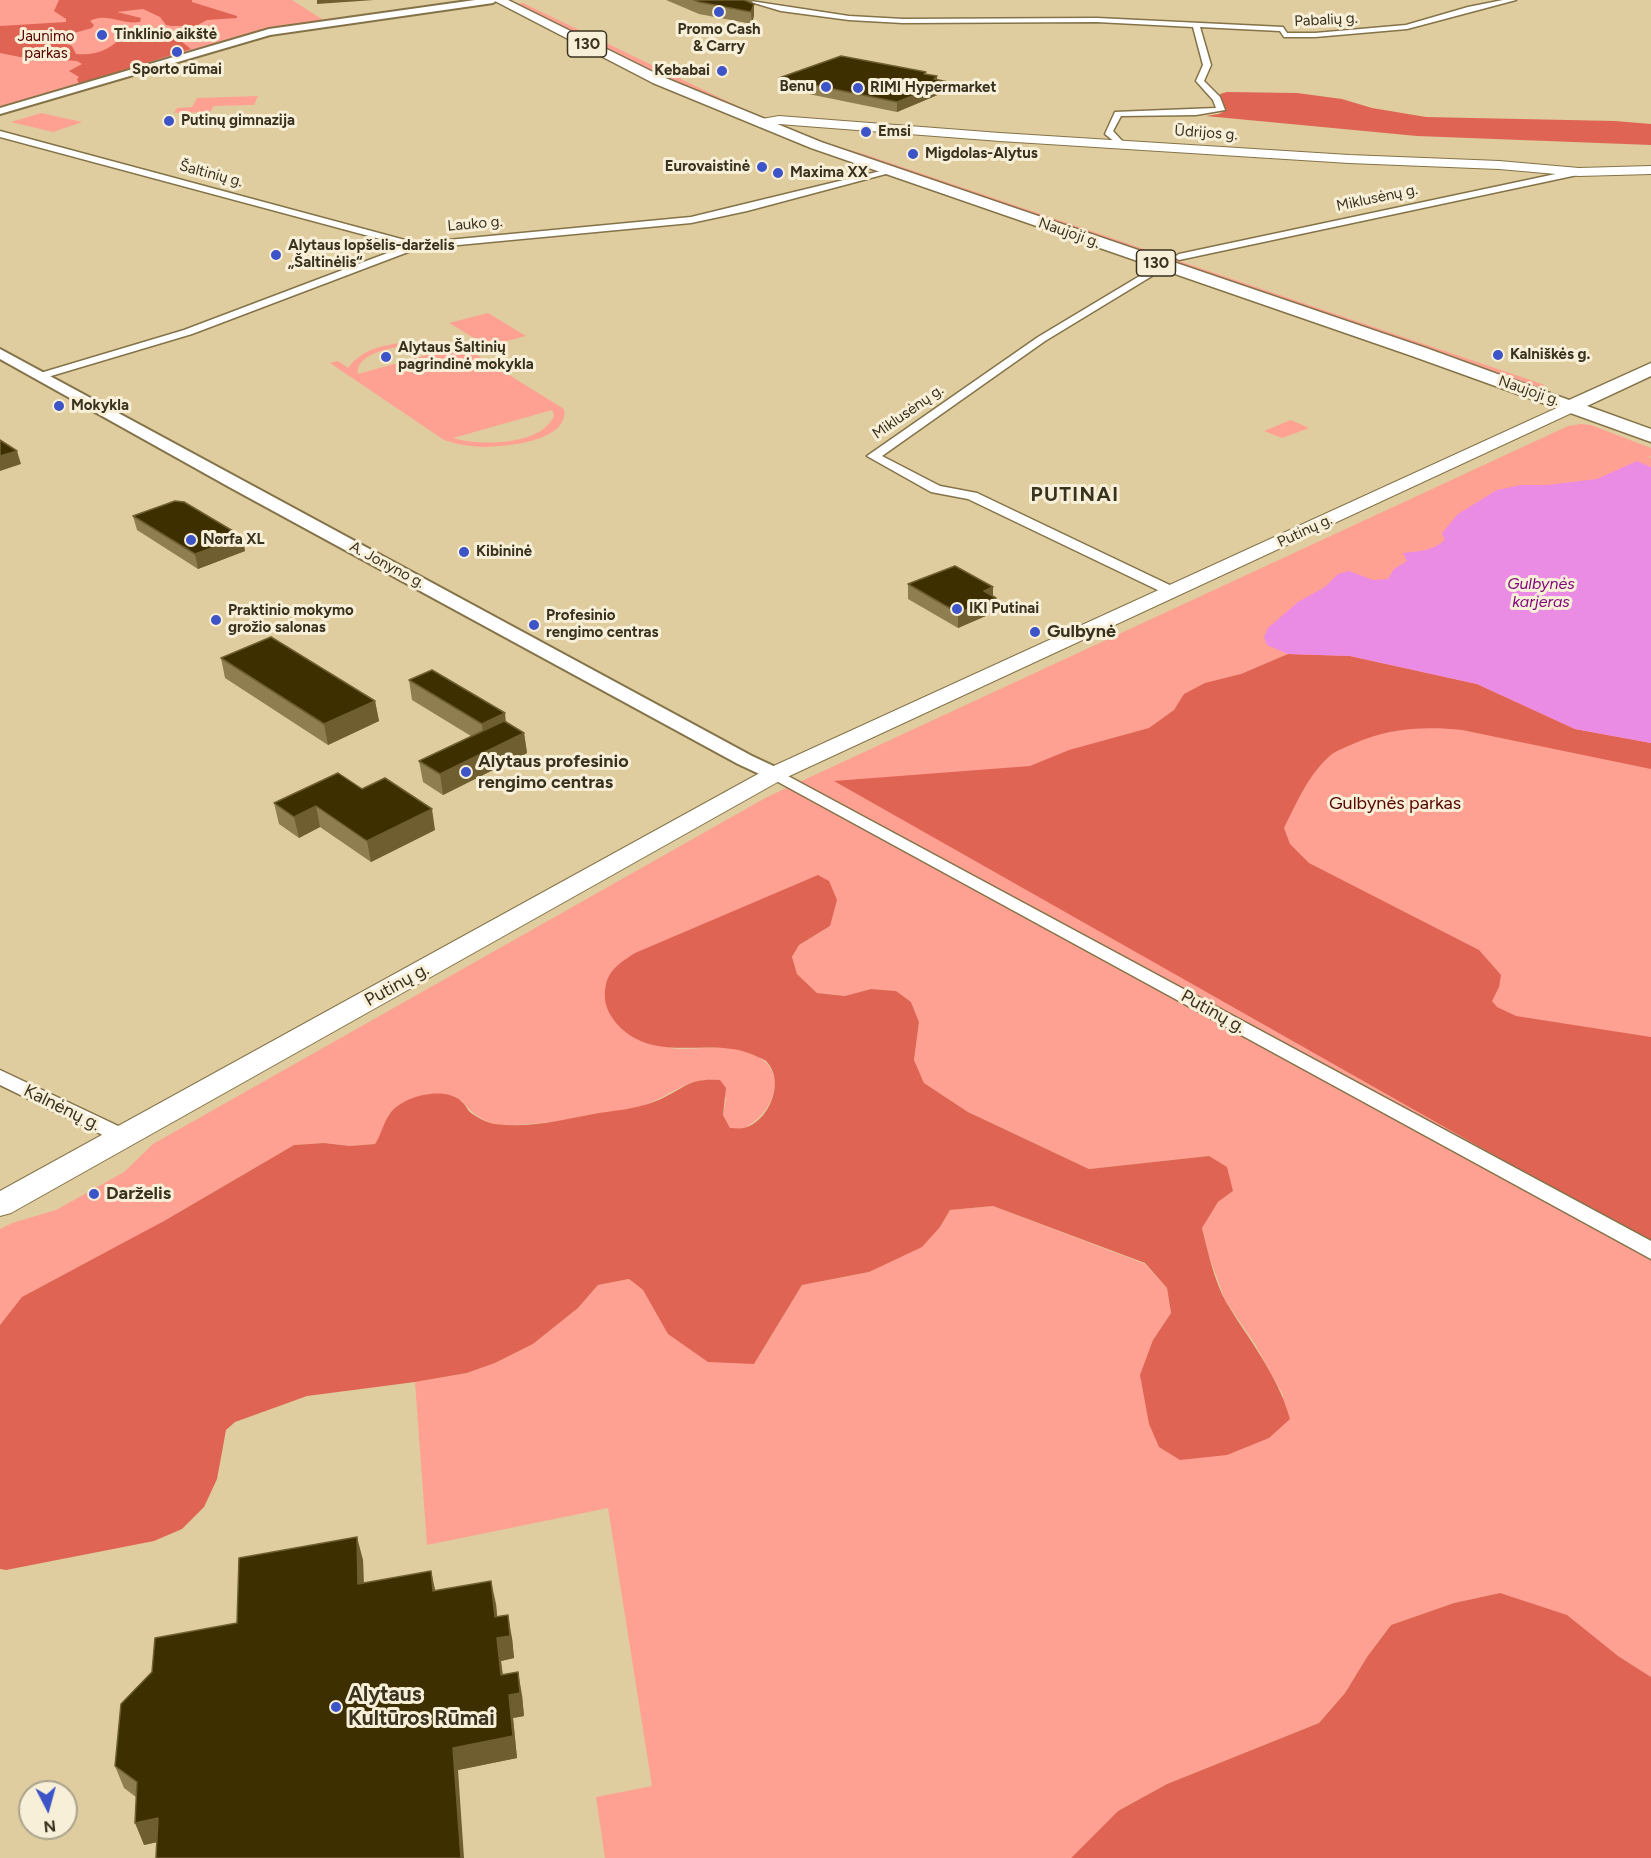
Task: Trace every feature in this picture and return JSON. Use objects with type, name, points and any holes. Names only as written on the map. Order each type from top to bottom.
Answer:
[{"type":"main road","name":"Naujoji g.","points":[[499,0],[658,80],[760,123],[1138,257],[1572,406],[1651,436]]},
{"type":"main road","name":"Naujoji g.","points":[[693,79],[779,120],[1546,380],[1651,422]]},
{"type":"main road","name":"Ūdrijos g.","points":[[760,123],[779,120],[1349,159],[1499,165],[1580,172],[1651,170]]},
{"type":"main road","points":[[1138,257],[1147,269],[1147,276],[1196,276]]},
{"type":"main road","points":[[1572,406],[1651,369]]},
{"type":"main road","name":"Putinų g.","points":[[6,1204],[775,774],[1572,406]]},
{"type":"street","points":[[0,111],[269,32],[493,0]]},
{"type":"street","name":"Pabalių g.","points":[[747,0],[781,9],[859,19],[1097,20],[1283,29],[1284,35],[1290,36],[1407,27],[1468,9],[1513,0]]},
{"type":"street","points":[[1121,144],[1109,134],[1118,114],[1196,113],[1221,110],[1217,99],[1200,81],[1207,65],[1196,25]]},
{"type":"street","name":"Šaltinių g.","points":[[0,134],[407,242],[414,246]]},
{"type":"street","name":"Lauko g.","points":[[41,376],[188,332],[414,246],[691,220],[744,209],[893,171]]},
{"type":"street","name":"Miklusėnų g.","points":[[1179,257],[1580,172]]},
{"type":"street","name":"Miklusėnų g.","points":[[1147,276],[1122,289],[1052,334],[873,456],[936,489],[972,496],[1171,591]]},
{"type":"street","name":"A. Jonyno g.","points":[[0,353],[745,760],[775,774]]},
{"type":"street","name":"Putinų g.","points":[[775,774],[1651,1251]]},
{"type":"street","name":"Kalnėnų g.","points":[[0,1077],[124,1137]]},
{"type":"green space","name":"Jaunimo parkas","points":[[0,0],[292,0],[325,21],[202,48],[0,108]]},
{"type":"green space","points":[[59,0],[192,0],[192,2],[237,16],[237,18],[207,20],[196,26],[171,26],[166,25],[160,17],[143,9],[117,12],[141,18],[140,22],[108,18],[90,21],[94,25],[92,28],[67,35],[59,41],[72,46],[76,54],[91,54],[110,47],[125,32],[141,30],[172,34],[191,49],[79,84],[77,79],[79,77],[69,71],[82,64],[77,61],[20,57],[0,53],[0,26],[66,22],[66,19],[54,11]]},
{"type":"green space","points":[[523,3],[758,116],[668,80],[516,4]]},
{"type":"green space","points":[[1227,92],[1297,93],[1342,99],[1372,108],[1426,117],[1615,121],[1651,124],[1651,145],[1417,136],[1206,116],[1224,111],[1220,94]]},
{"type":"green space","points":[[258,96],[254,105],[214,106],[210,112],[174,113],[177,108],[192,107],[197,98]]},
{"type":"green space","points":[[41,113],[82,122],[53,132],[11,122]]},
{"type":"green space","points":[[818,141],[864,154],[1545,385],[1539,387]]},
{"type":"green space","points":[[488,313],[526,336],[487,346],[449,323]]},
{"type":"green space","points":[[425,342],[464,347],[564,409],[563,420],[557,429],[546,436],[519,444],[481,447],[453,443],[444,440],[330,363],[338,361],[348,368],[356,359],[376,348],[401,343]],"holes":[[[425,345],[452,348],[358,374],[359,366],[374,354],[384,350]],[[552,410],[554,416],[547,426],[523,438],[493,442],[464,441],[453,438]]]},
{"type":"green space","points":[[1291,420],[1309,428],[1282,438],[1264,431]]},
{"type":"green space","name":"Gulbynės parkas","points":[[1591,425],[1651,448],[1651,456],[1648,457],[1651,458],[1651,1677],[1618,1656],[1500,1593],[1454,1603],[1391,1625],[1367,1657],[1345,1693],[1319,1723],[1167,1784],[1118,1811],[1071,1858],[605,1858],[596,1797],[652,1786],[608,1508],[427,1545],[415,1382],[467,1373],[495,1363],[533,1344],[578,1308],[598,1285],[629,1279],[643,1290],[669,1334],[754,1364],[802,1285],[869,1272],[940,1227],[950,1210],[993,1206],[1145,1264],[1167,1288],[1171,1313],[1153,1340],[1284,1397],[1255,1344],[1225,1300],[1209,1256],[1202,1227],[1218,1202],[1233,1191],[1209,1156],[1089,1169],[968,1112],[924,1083],[914,1060],[919,1022],[911,1002],[895,991],[871,989],[846,996],[817,993],[797,974],[792,958],[799,945],[830,926],[605,987],[606,1000],[612,1017],[617,1023],[631,1031],[677,1049],[720,1048],[746,1051],[760,1058],[769,1067],[774,1078],[771,1100],[765,1111],[743,1129],[730,1128],[723,1115],[726,1099],[719,1080],[687,1084],[642,1106],[589,1117],[542,1123],[503,1125],[491,1123],[475,1114],[462,1101],[389,1114],[375,1144],[294,1145],[164,1221],[0,1325],[0,1229],[12,1223],[56,1210],[124,1172],[153,1144],[767,797],[1568,426]]},
{"type":"green space","points":[[1288,654],[1350,656],[1477,684],[1575,729],[1651,743],[1651,769],[1462,730],[1420,728],[1379,734],[1332,754],[1304,788],[1284,828],[1290,844],[1309,863],[1479,950],[1501,975],[1499,987],[1492,1001],[1497,1007],[1516,1016],[1651,1037],[1651,1244],[834,781],[1030,766],[1069,750],[1149,728],[1174,710],[1184,694],[1205,683],[1241,674]]},
{"type":"green space","points":[[818,875],[829,881],[837,900],[830,926],[799,945],[792,957],[797,974],[817,993],[845,996],[871,989],[896,991],[911,1002],[919,1022],[914,1060],[924,1083],[968,1112],[1089,1169],[1209,1156],[1227,1167],[1233,1191],[1218,1202],[1202,1228],[1218,1285],[1226,1302],[1271,1373],[1285,1403],[1290,1419],[1269,1438],[1227,1455],[1180,1460],[1159,1447],[1149,1424],[1140,1375],[1153,1340],[1171,1313],[1167,1288],[1145,1263],[993,1206],[950,1210],[940,1227],[922,1247],[869,1272],[802,1285],[754,1364],[708,1362],[668,1334],[643,1290],[629,1279],[598,1285],[578,1308],[533,1344],[495,1363],[467,1373],[307,1396],[235,1422],[226,1430],[217,1479],[204,1507],[182,1529],[154,1541],[6,1570],[0,1569],[0,1325],[22,1297],[164,1221],[294,1145],[375,1144],[387,1118],[395,1108],[424,1095],[445,1094],[454,1097],[471,1113],[486,1121],[495,1124],[521,1125],[547,1123],[639,1107],[661,1099],[694,1082],[720,1080],[726,1088],[723,1115],[730,1128],[742,1128],[753,1124],[761,1118],[772,1100],[775,1079],[766,1061],[738,1050],[670,1047],[638,1040],[623,1030],[609,1012],[605,999],[606,983],[616,966],[635,953]]},
{"type":"green space","points":[[1500,1593],[1567,1615],[1618,1656],[1651,1677],[1651,1858],[1071,1858],[1118,1811],[1167,1784],[1319,1723],[1345,1693],[1367,1657],[1391,1625],[1454,1603]]},
{"type":"water","name":"Gulbynės karjeras","points":[[1637,461],[1651,467],[1651,743],[1575,729],[1477,684],[1350,656],[1288,654],[1267,645],[1264,637],[1268,628],[1298,602],[1325,587],[1338,574],[1349,571],[1373,580],[1388,579],[1394,569],[1407,561],[1403,553],[1425,550],[1440,544],[1445,540],[1442,533],[1458,514],[1497,490],[1521,485],[1547,485],[1597,479]]},
{"type":"building","points":[[694,0],[744,0],[754,4],[751,12]]},
{"type":"building","name":"RIMI Hypermarket","points":[[841,56],[926,72],[924,74],[937,76],[934,79],[948,82],[897,102],[779,78]]},
{"type":"building","points":[[0,440],[17,451],[0,456]]},
{"type":"building","points":[[175,501],[184,502],[243,537],[195,554],[133,516]]},
{"type":"building","points":[[955,566],[993,587],[984,591],[996,598],[958,613],[908,584]]},
{"type":"building","points":[[271,637],[375,701],[324,724],[221,658]]},
{"type":"building","points":[[432,670],[505,713],[482,724],[409,680]]},
{"type":"building","points":[[504,721],[524,733],[440,774],[419,761]]},
{"type":"building","points":[[338,773],[362,789],[385,778],[432,809],[367,841],[316,806],[294,817],[274,803]]},
{"type":"building","name":"Alytaus Kultūros Rūmai","points":[[357,1537],[358,1584],[431,1571],[433,1591],[491,1581],[495,1617],[508,1615],[510,1636],[497,1638],[501,1675],[518,1672],[520,1693],[509,1695],[513,1736],[453,1748],[461,1858],[156,1858],[158,1818],[135,1823],[137,1782],[115,1766],[121,1704],[152,1672],[155,1638],[237,1623],[239,1558]]},
{"type":"place","name":"Promo Cash & Carry","points":[[719,12]]},
{"type":"place","name":"Tinklinio aikštė","points":[[102,35]]},
{"type":"place","name":"Sporto rūmai","points":[[177,52]]},
{"type":"place","name":"Kebabai","points":[[722,71]]},
{"type":"place","name":"Benu","points":[[826,87]]},
{"type":"place","name":"RIMI Hypermarket","points":[[858,88]]},
{"type":"place","name":"Putinų gimnazija","points":[[169,121]]},
{"type":"place","name":"Emsi","points":[[866,132]]},
{"type":"place","name":"Migdolas-Alytus","points":[[913,154]]},
{"type":"place","name":"Eurovaistinė","points":[[762,167]]},
{"type":"place","name":"Maxima XX","points":[[778,173]]},
{"type":"place","name":"Alytaus lopšelis-darželis „Šaltinėlis“","points":[[276,255]]},
{"type":"place","name":"Kalniškės g.","points":[[1498,355]]},
{"type":"place","name":"Alytaus Šaltinių pagrindinė mokykla","points":[[386,357]]},
{"type":"place","name":"Mokykla","points":[[59,406]]},
{"type":"place","name":"Norfa XL","points":[[191,540]]},
{"type":"place","name":"Kibininė","points":[[464,552]]},
{"type":"place","name":"IKI Putinai","points":[[957,609]]},
{"type":"place","name":"Praktinio mokymo grožio salonas","points":[[216,620]]},
{"type":"place","name":"Profesinio rengimo centras","points":[[534,625]]},
{"type":"place","name":"Gulbynė","points":[[1035,632]]},
{"type":"place","name":"Alytaus profesinio rengimo centras","points":[[466,772]]},
{"type":"place","name":"Darželis","points":[[94,1194]]},
{"type":"place","name":"Alytaus Kultūros Rūmai","points":[[336,1707]]},
{"type":"district","name":"PUTINAI","points":[[1075,495]]}]
